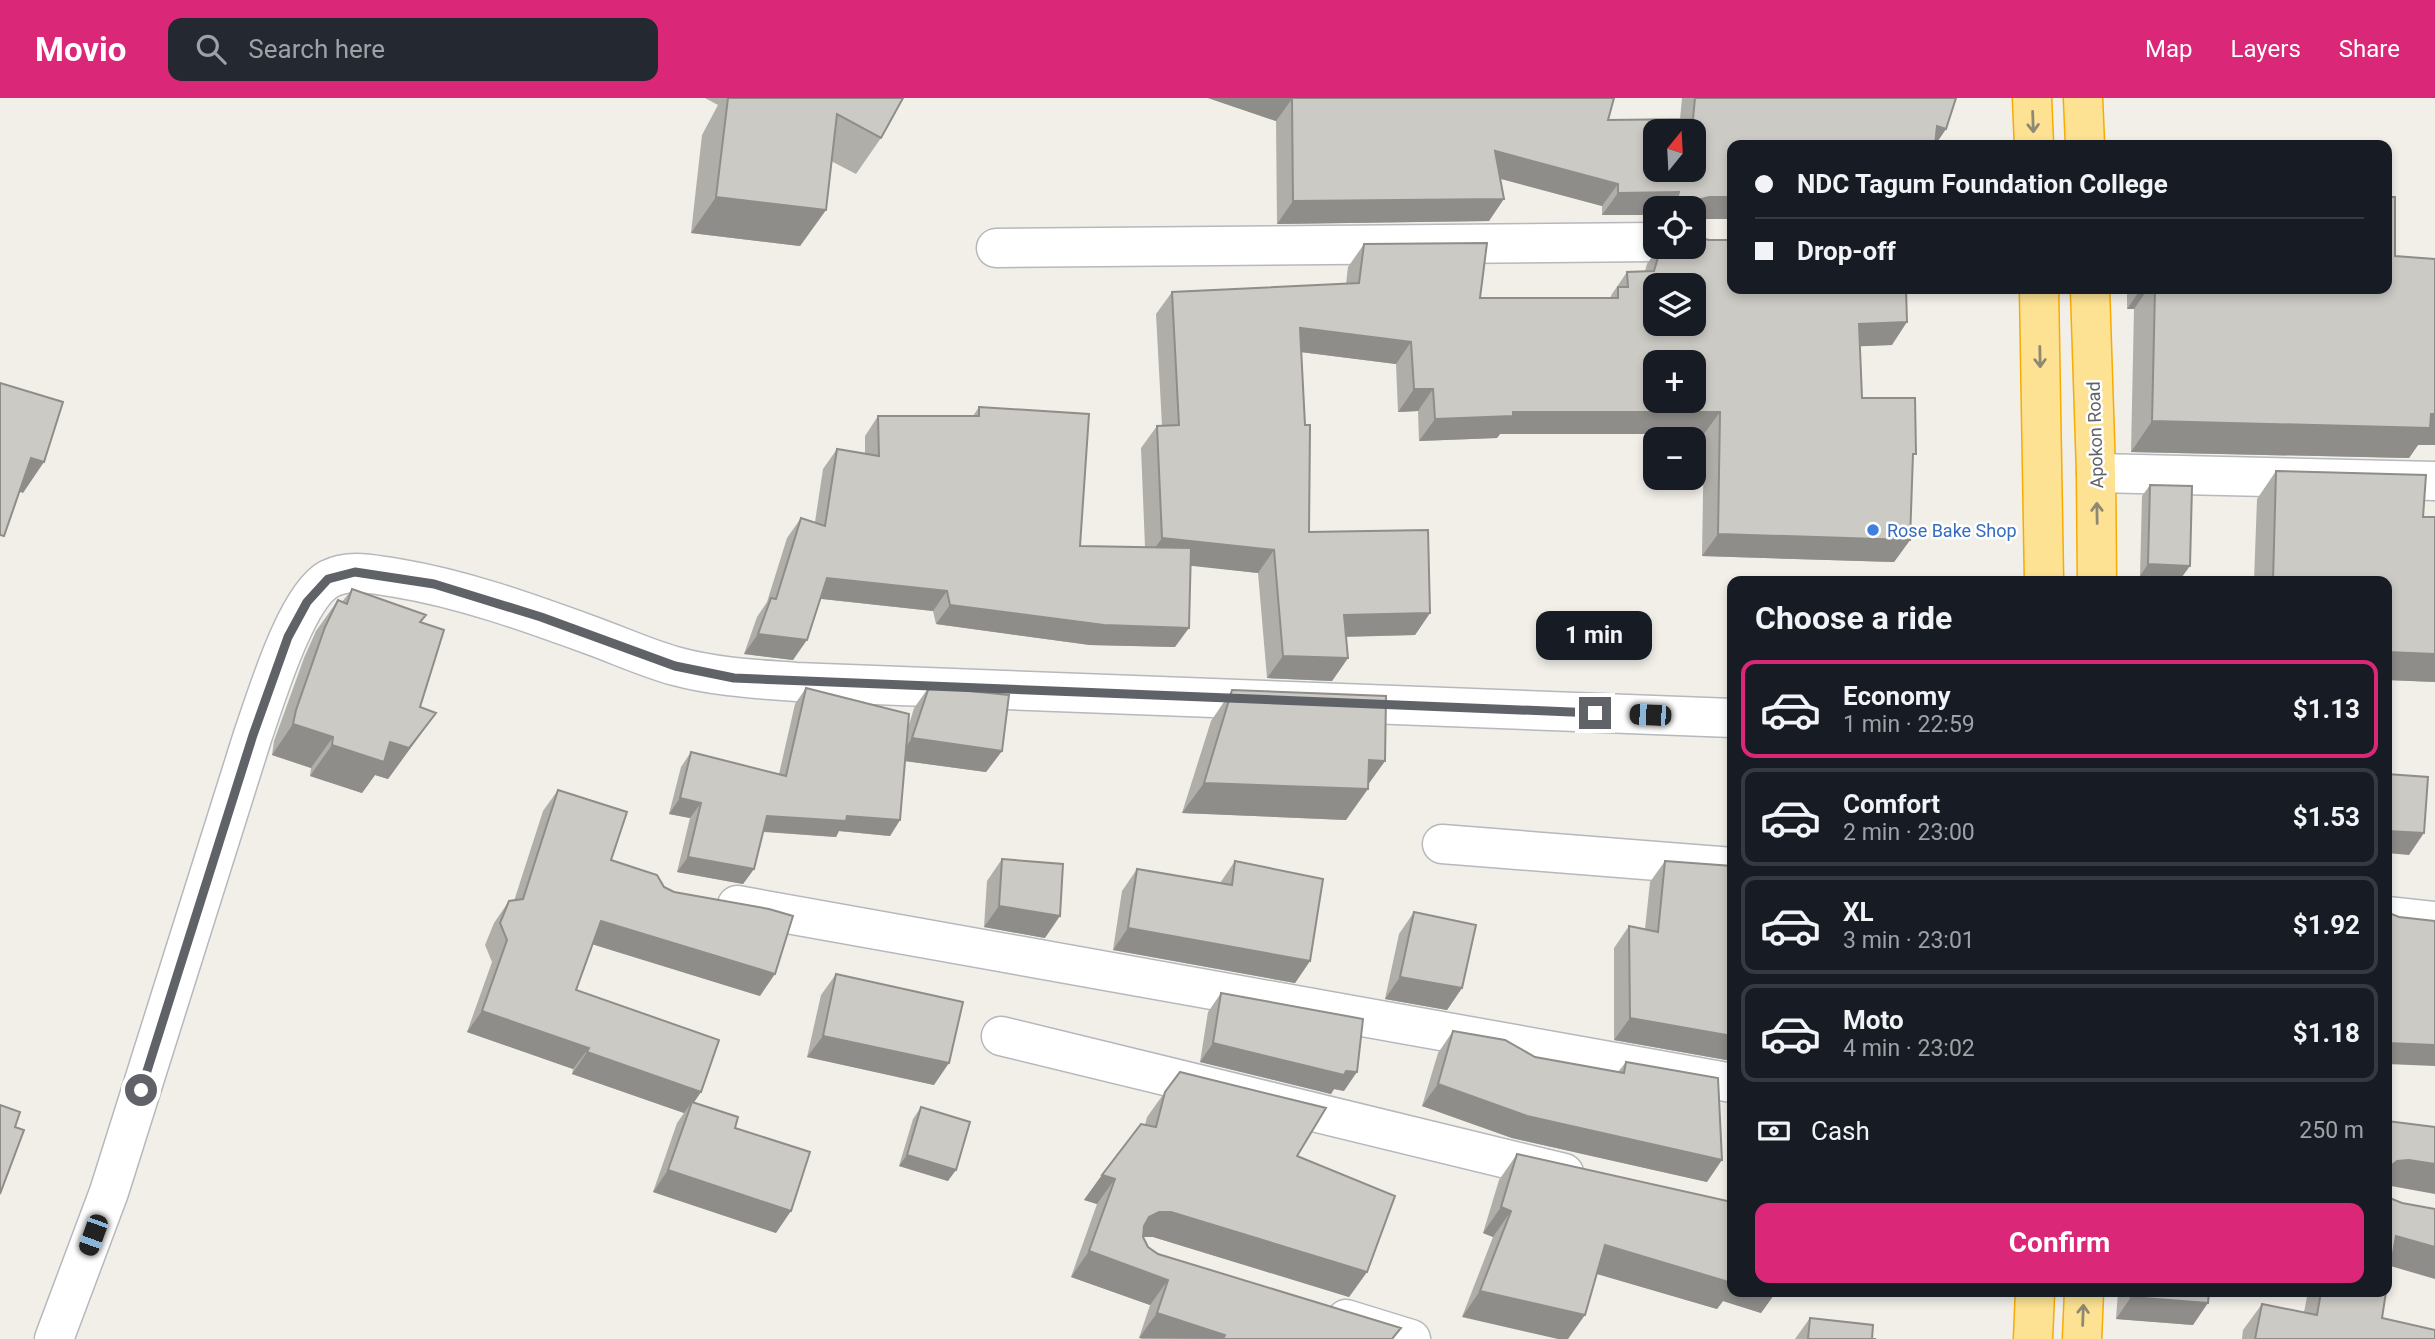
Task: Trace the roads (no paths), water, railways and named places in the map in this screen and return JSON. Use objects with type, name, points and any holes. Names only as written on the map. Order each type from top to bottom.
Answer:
[{"type":"highway","points":[[2032,98],[2034,140]]},
{"type":"highway","points":[[2083,98],[2085,140]]},
{"type":"highway","points":[[2039,294],[2044,576]]},
{"type":"highway","name":"Apokon Road","points":[[2090,294],[2097,576]]},
{"type":"highway","points":[[2033,1339],[2035,1297]]},
{"type":"highway","points":[[2082,1339],[2084,1297]]},
{"type":"street","points":[[996,248],[1643,242]]},
{"type":"street","points":[[2096,473],[2435,481]]},
{"type":"street","points":[[54,1339],[109,1192],[253,735],[288,637],[307,602],[328,579],[355,572],[434,584],[541,617],[675,666],[734,678],[1727,718]]},
{"type":"street","points":[[1442,844],[1727,867]]},
{"type":"street","points":[[703,900],[1727,1082]]},
{"type":"street","points":[[2392,917],[2435,921]]},
{"type":"street","points":[[1001,1036],[1604,1182]]},
{"type":"street","points":[[1318,1311],[1411,1339]]},
{"type":"place","name":"Rose Bake Shop","points":[[1873,530]]}]
